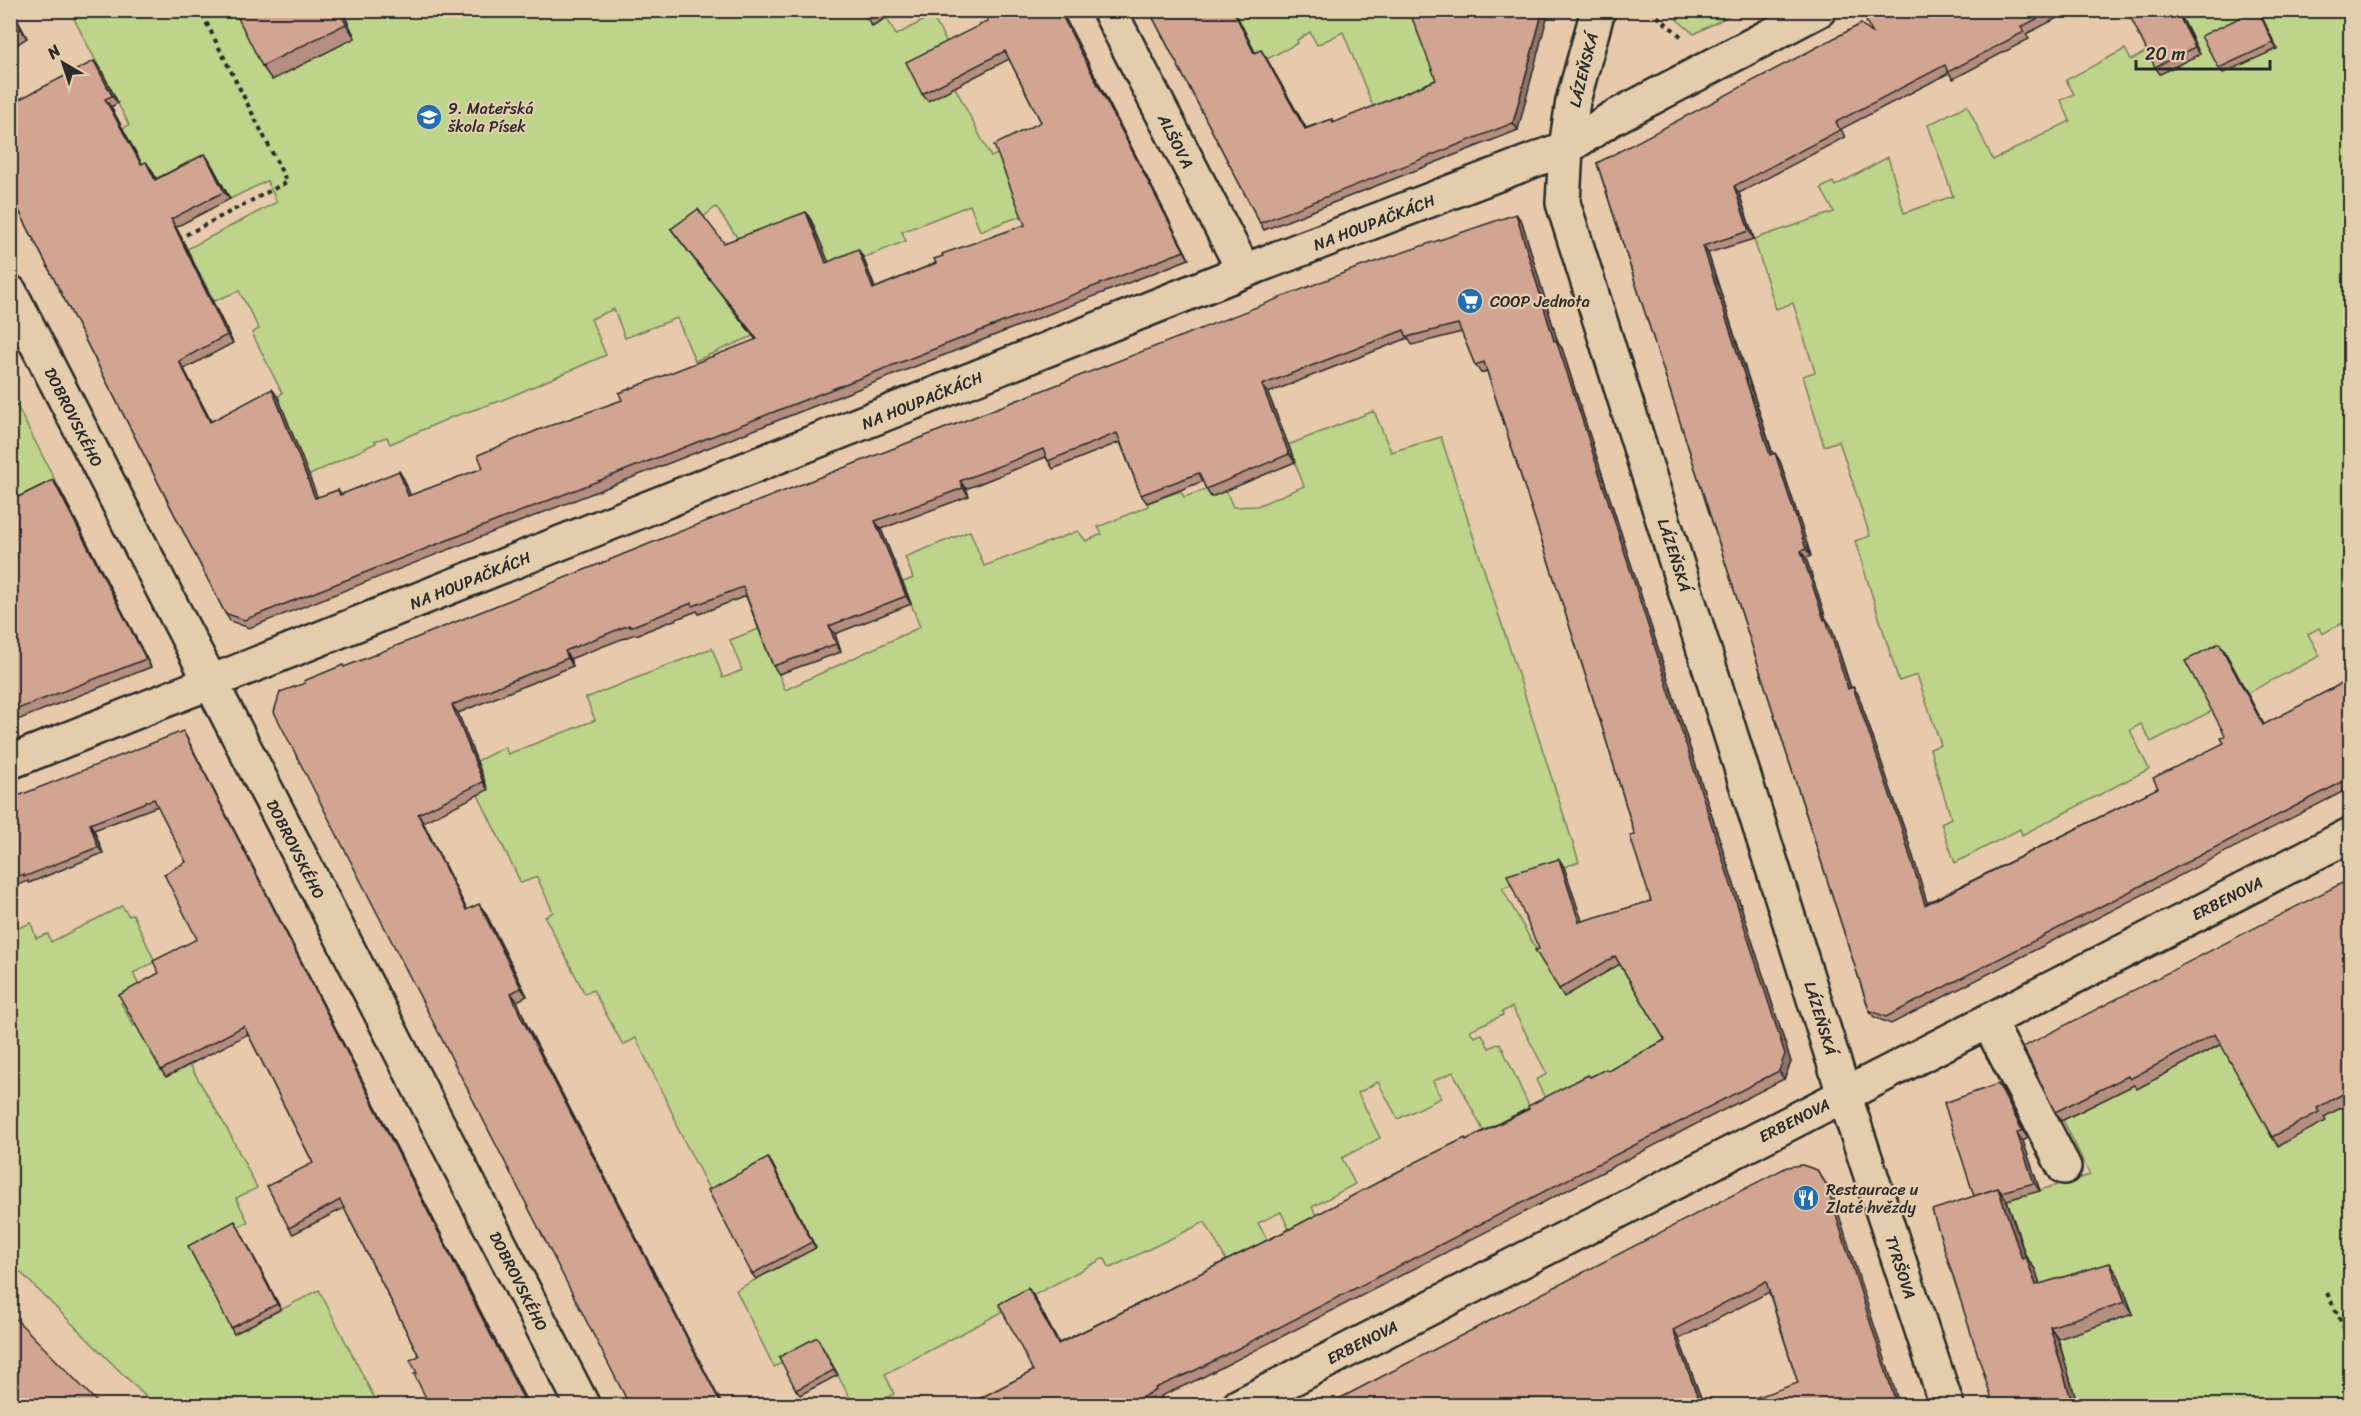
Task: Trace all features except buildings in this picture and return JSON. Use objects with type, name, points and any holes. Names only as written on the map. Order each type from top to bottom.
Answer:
[{"type":"street","name":"ALŠOVA","points":[[1109,10],[1244,271]]},
{"type":"street","name":"LÁZEŇSKÁ","points":[[1598,10],[1573,101],[1566,148],[1563,203],[1844,1094]]},
{"type":"street","name":"NA HOUPAČKÁCH","points":[[10,762],[1244,271],[1566,148],[1611,119],[1819,10]]},
{"type":"street","name":"DOBROVSKÉHO","points":[[10,292],[583,1406]]},
{"type":"street","name":"ERBENOVA","points":[[1239,1406],[2350,835]]},
{"type":"street","points":[[1988,1021],[2064,1167]]},
{"type":"street","name":"TYRŠOVA","points":[[1844,1094],[1947,1406]]},
{"type":"path","points":[[174,241],[286,182],[200,10]]},
{"type":"path","points":[[1650,10],[1690,44]]},
{"type":"path","points":[[2327,1293],[2350,1340]]},
{"type":"green space","points":[[864,10],[872,26],[887,18],[896,35],[932,16],[951,50],[955,87],[991,157],[999,153],[1024,215],[980,231],[970,205],[902,232],[906,241],[832,270],[743,246],[716,207],[677,237],[762,332],[695,361],[677,318],[625,338],[614,309],[591,319],[606,355],[500,401],[452,417],[390,444],[387,437],[375,441],[376,443],[308,476],[278,397],[282,393],[252,333],[259,329],[239,291],[214,301],[187,249],[277,202],[267,181],[230,199],[210,162],[161,188],[152,170],[146,172],[134,149],[108,163],[97,142],[129,125],[70,11]]},
{"type":"green space","points":[[2194,10],[2350,11],[2350,619],[2322,634],[2319,628],[2308,634],[2320,656],[2151,742],[2141,724],[2130,730],[2149,769],[2022,835],[2020,829],[1955,863],[1941,823],[1951,818],[1930,749],[1941,745],[1917,675],[1899,681],[1855,541],[1870,536],[1839,441],[1824,446],[1803,376],[1815,372],[1793,303],[1776,309],[1754,239],[1834,212],[1821,188],[1833,182],[1835,186],[1888,157],[1904,213],[1953,196],[1928,125],[1967,105],[1993,160],[2070,121],[2061,100],[2074,94],[2066,80],[2125,49],[2131,60],[2147,51],[2141,38],[2137,35],[2182,11],[2185,15]]},
{"type":"green space","points":[[1234,11],[1411,11],[1445,94],[1376,114],[1343,32],[1317,45],[1310,32],[1297,40],[1298,43],[1263,61],[1262,74]]},
{"type":"green space","points":[[1667,11],[1738,11],[1694,34]]},
{"type":"green space","points":[[17,406],[59,488],[11,513],[11,409]]},
{"type":"green space","points":[[1374,411],[1391,452],[1441,437],[1579,862],[1502,888],[1541,958],[1618,933],[1683,1042],[1549,1106],[1536,1080],[1547,1074],[1512,1007],[1502,1012],[1503,1015],[1470,1030],[1474,1037],[1482,1034],[1489,1048],[1500,1043],[1534,1117],[1488,1140],[1453,1072],[1433,1081],[1441,1098],[1398,1119],[1378,1082],[1358,1093],[1380,1138],[1342,1158],[1355,1184],[1312,1207],[1320,1224],[1293,1238],[1281,1212],[1258,1223],[1272,1248],[1231,1269],[1205,1222],[1110,1268],[1104,1258],[885,1374],[894,1394],[871,1405],[854,1405],[820,1343],[774,1367],[736,1290],[815,1248],[712,1195],[676,1125],[636,1038],[623,1045],[593,990],[585,994],[545,917],[553,912],[537,877],[521,883],[478,795],[477,761],[505,747],[508,754],[595,720],[586,698],[712,648],[723,678],[742,670],[730,640],[761,628],[785,690],[920,627],[903,582],[913,578],[905,557],[970,531],[984,566],[1078,531],[1086,541],[1102,534],[1098,527],[1148,506],[1147,503],[1181,491],[1184,497],[1208,489],[1211,497],[1226,491],[1233,507],[1257,506],[1304,486],[1288,445]]},
{"type":"green space","points":[[122,906],[129,916],[133,914],[155,962],[133,973],[142,992],[121,1003],[134,1026],[137,1024],[166,1077],[190,1065],[230,1134],[257,1188],[236,1198],[248,1222],[192,1251],[234,1334],[319,1290],[378,1405],[154,1405],[11,1263],[10,931],[31,923],[36,938],[48,934],[51,942]]},
{"type":"green space","points":[[2350,978],[2350,1405],[2077,1405],[2035,1270],[2026,1272],[2018,1234],[2007,1200],[2090,1175],[2063,1120],[2132,1081],[2137,1088]]},
{"type":"place","name":"9. Mateřská škola Písek","points":[[429,117]]},
{"type":"place","name":"COOP Jednota","points":[[1470,301]]},
{"type":"place","name":"Restaurace u Zlaté hvězdy","points":[[1806,1198]]}]
